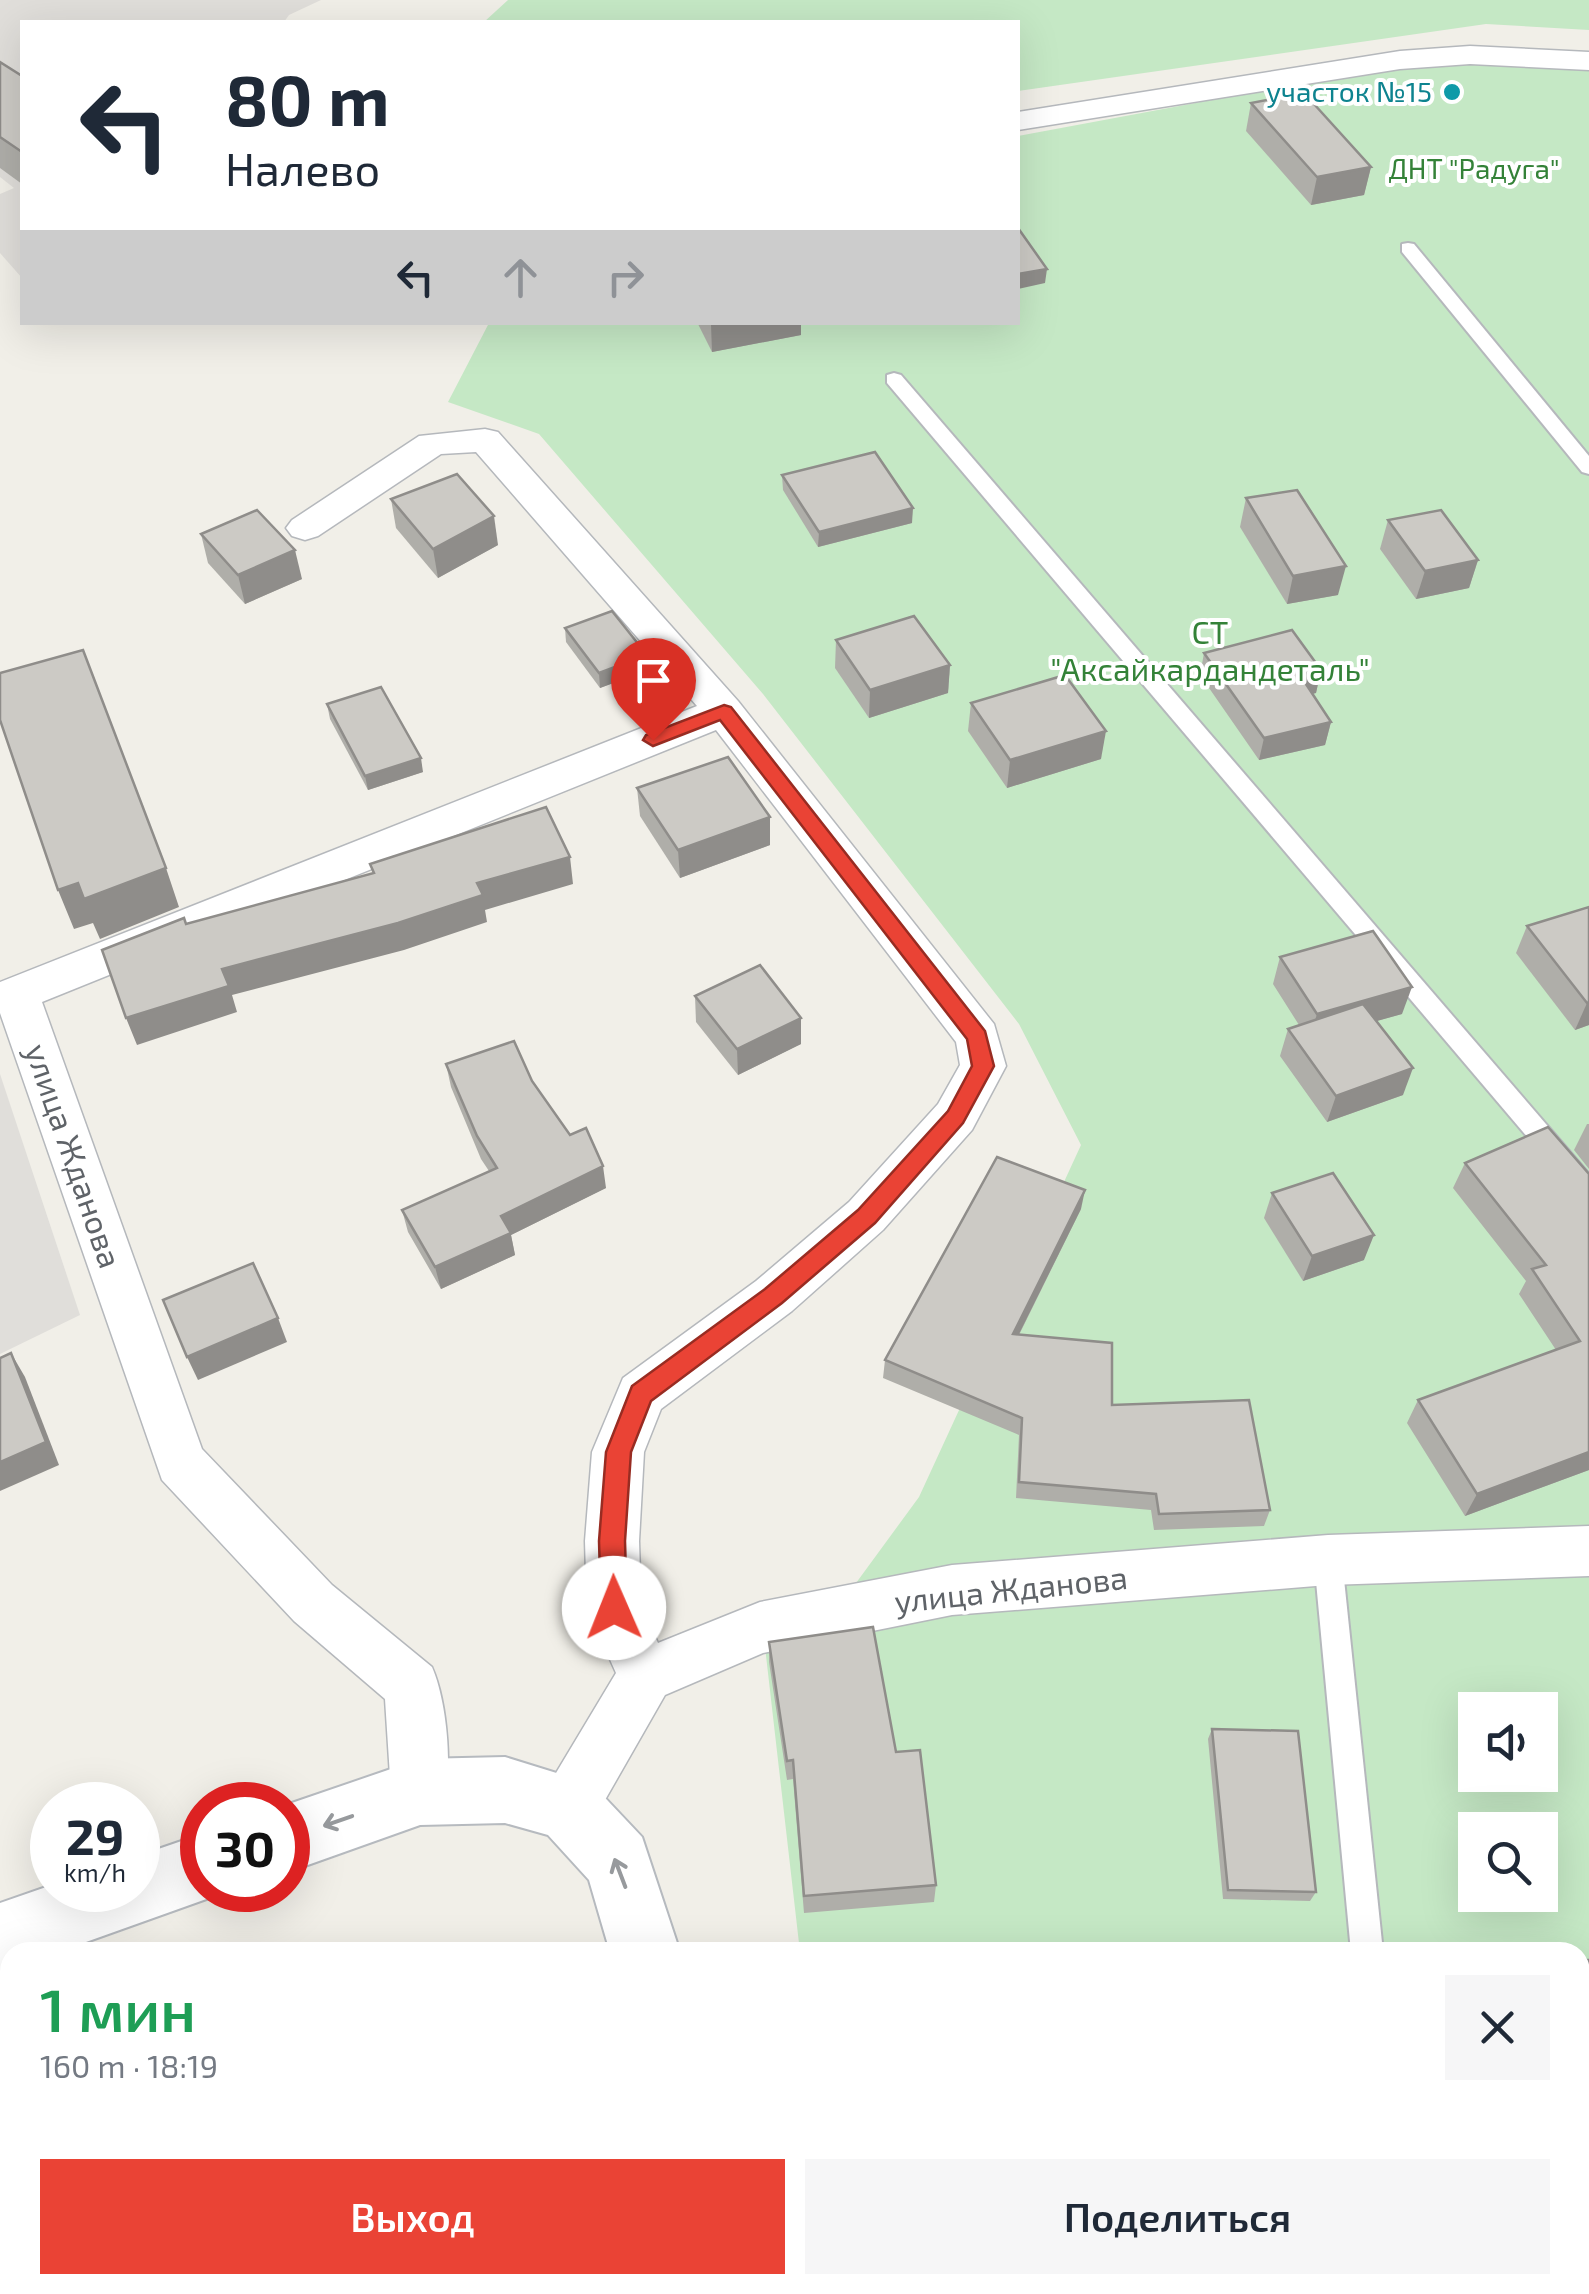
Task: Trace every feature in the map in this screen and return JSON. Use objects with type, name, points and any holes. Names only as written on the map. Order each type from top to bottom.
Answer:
[{"type":"main road","points":[[310,1830],[420,1792],[505,1790],[568,1808],[618,1861],[643,1942]]},
{"type":"main road","points":[[0,1938],[180,1876]]},
{"type":"street","points":[[1020,121],[1400,60],[1470,55],[1589,62]]},
{"type":"street","points":[[305,528],[432,444],[485,440],[724,711],[978,1037],[983,1066],[956,1117],[866,1216],[774,1296],[641,1394],[618,1452],[612,1541],[614,1608],[644,1676],[568,1808]]},
{"type":"street","name":"улица Жданова","points":[[420,1792],[412,1686],[313,1603],[182,1463],[8,996],[724,711]]},
{"type":"street","name":"улица Жданова","points":[[644,1676],[760,1628],[952,1590],[1328,1560],[1589,1551]]},
{"type":"lane","points":[[1408,248],[1589,468]]},
{"type":"lane","points":[[894,379],[1589,1192]]},
{"type":"lane","points":[[1328,1560],[1367,1942]]},
{"type":"shaded area","points":[[0,0],[321,0],[285,20],[20,20],[20,276],[0,253],[0,194],[14,188],[0,177]]},
{"type":"shaded area","points":[[0,1074],[80,1315],[0,1354]]},
{"type":"green space","points":[[508,0],[1589,0],[1589,30],[1486,24],[1020,91],[1020,20],[486,20]]},
{"type":"green space","name":"СТ \"Аксайкардандеталь\"","points":[[1458,54],[1589,60],[1589,1942],[799,1942],[761,1612],[848,1594],[919,1497],[1081,1145],[1019,1024],[763,694],[539,434],[448,402],[488,325],[1020,325],[1020,136]]},
{"type":"building","points":[[0,62],[20,75],[20,151],[0,137]]},
{"type":"building","points":[[1304,93],[1371,167],[1317,177],[1251,103]]},
{"type":"building","points":[[1020,231],[1047,269],[1020,274]]},
{"type":"building","points":[[875,452],[913,508],[819,532],[782,475]]},
{"type":"building","points":[[457,474],[494,516],[433,549],[391,499]]},
{"type":"building","points":[[1297,490],[1346,566],[1293,576],[1246,498]]},
{"type":"building","points":[[257,510],[295,550],[238,575],[201,534]]},
{"type":"building","points":[[1441,510],[1478,560],[1425,571],[1388,520]]},
{"type":"building","points":[[612,611],[647,655],[599,673],[565,628]]},
{"type":"building","points":[[914,616],[950,665],[870,690],[836,640]]},
{"type":"building","points":[[1292,630],[1321,670],[1300,675],[1331,722],[1264,738],[1204,653]]},
{"type":"building","points":[[83,650],[166,868],[84,899],[78,883],[58,890],[0,720],[0,673]]},
{"type":"building","points":[[1065,675],[1106,731],[1010,760],[971,703]]},
{"type":"building","points":[[381,687],[421,758],[365,776],[327,704]]},
{"type":"building","points":[[728,757],[770,817],[678,850],[637,788]]},
{"type":"building","points":[[546,807],[570,857],[477,883],[483,895],[398,923],[222,969],[229,986],[126,1018],[102,950],[184,918],[186,924],[374,873],[370,864]]},
{"type":"building","points":[[1589,907],[1589,1002],[1587,1003],[1527,926]]},
{"type":"building","points":[[1373,931],[1412,987],[1317,1014],[1280,957]]},
{"type":"building","points":[[760,965],[801,1018],[737,1049],[695,996]]},
{"type":"building","points":[[1363,1004],[1413,1068],[1336,1096],[1288,1029]]},
{"type":"building","points":[[514,1041],[532,1081],[570,1135],[586,1128],[603,1166],[501,1216],[511,1233],[435,1267],[402,1210],[497,1168],[477,1136],[446,1064]]},
{"type":"building","points":[[1548,1127],[1589,1174],[1589,1452],[1477,1494],[1418,1400],[1580,1341],[1532,1269],[1546,1265],[1465,1163]]},
{"type":"building","points":[[997,1157],[1085,1190],[1013,1334],[1112,1343],[1112,1405],[1249,1400],[1270,1510],[1159,1514],[1156,1494],[1019,1482],[1022,1418],[885,1360]]},
{"type":"building","points":[[1333,1173],[1374,1235],[1312,1256],[1272,1193]]},
{"type":"building","points":[[253,1263],[278,1318],[187,1357],[163,1300]]},
{"type":"building","points":[[11,1353],[46,1442],[0,1462],[0,1358]]},
{"type":"building","points":[[873,1627],[896,1752],[920,1750],[936,1885],[804,1896],[793,1760],[787,1761],[769,1642]]},
{"type":"building","points":[[1212,1729],[1298,1731],[1316,1892],[1228,1890]]},
{"type":"place","name":"участок №15","points":[[1452,92]]},
{"type":"route","points":[[614,1608],[612,1541],[618,1452],[641,1394],[774,1296],[866,1216],[956,1117],[983,1066],[978,1037],[724,711],[653,740]]},
{"type":"park label","name":"ДНТ \"Радуга\"","points":[[1474,169]]}]
